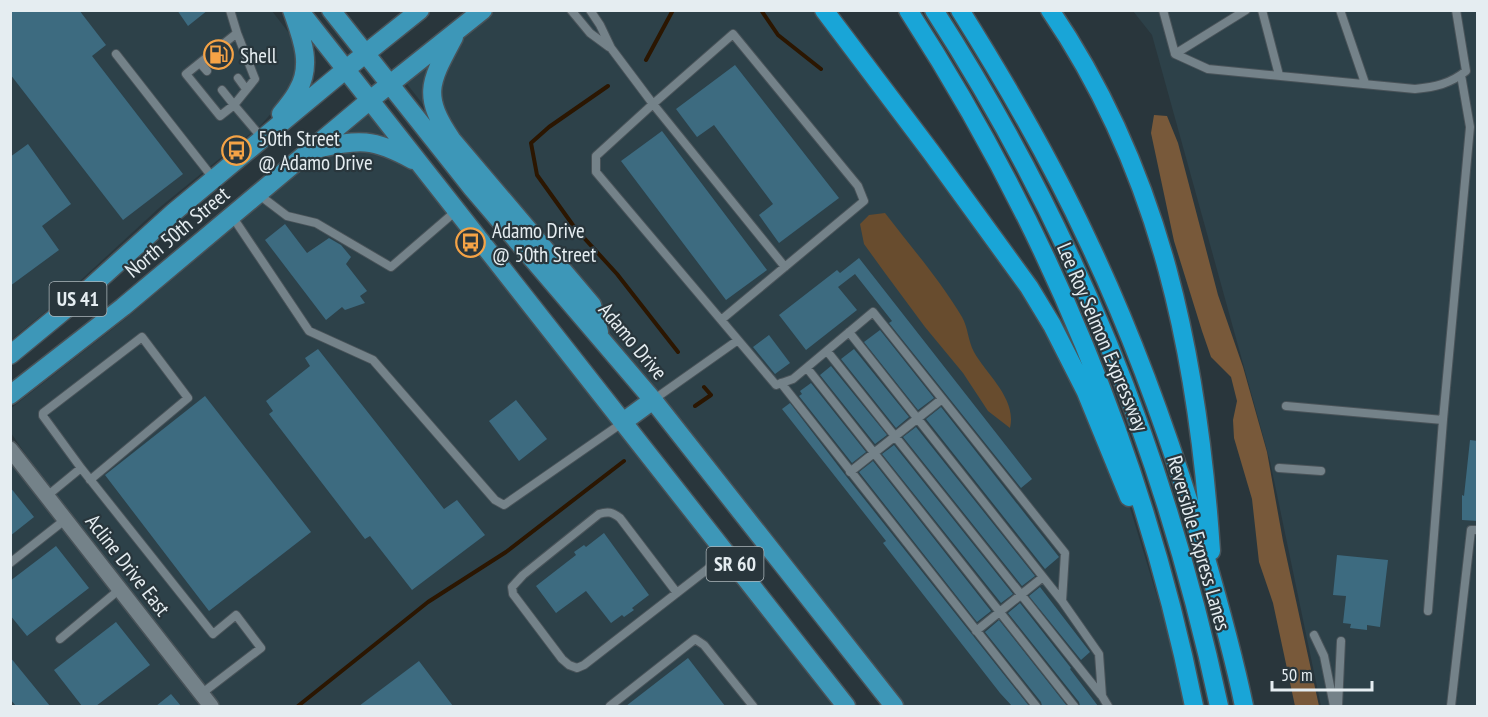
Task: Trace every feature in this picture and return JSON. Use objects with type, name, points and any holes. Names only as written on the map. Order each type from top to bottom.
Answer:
[{"type":"highway","points":[[824,10],[1009,258],[1052,325],[1095,413],[1171,604]]},
{"type":"highway","name":"Lee Roy Selmon Expressway","points":[[908,10],[994,153],[1057,280],[1101,383],[1146,513],[1171,604],[1194,706]]},
{"type":"highway","name":"Reversible Express Lanes","points":[[934,10],[984,90],[1026,166],[1059,230],[1109,343],[1165,497],[1199,619],[1219,706]]},
{"type":"highway","name":"Lee Roy Selmon Expressway","points":[[960,10],[1057,178],[1098,263],[1129,335],[1167,436],[1214,585],[1244,706]]},
{"type":"highway","points":[[1050,10],[1109,111],[1139,177],[1162,247],[1178,312],[1203,456],[1214,585]]},
{"type":"main road","points":[[266,136],[298,90],[305,69],[302,40],[292,10]]},
{"type":"main road","name":"SR 60","points":[[299,10],[846,706]]},
{"type":"main road","name":"Adamo Drive","points":[[331,10],[501,222],[653,400],[894,706]]},
{"type":"main road","name":"US 41","points":[[345,70],[420,10]]},
{"type":"main road","name":"US 41","points":[[370,100],[483,10]]},
{"type":"main road","points":[[457,32],[438,68],[431,91],[440,121],[452,140],[592,305],[600,337]]},
{"type":"main road","name":"North 50th Street","points":[[10,355],[72,304],[142,240],[345,70]]},
{"type":"main road","name":"North 50th Street","points":[[10,395],[123,307],[370,100]]},
{"type":"main road","points":[[311,150],[345,142],[373,142],[420,164]]},
{"type":"main road","points":[[623,422],[653,400]]},
{"type":"street","name":"Acline Drive East","points":[[10,449],[212,706]]},
{"type":"lane","points":[[230,10],[255,79],[234,105],[220,116],[186,74],[237,33]]},
{"type":"lane","points":[[572,10],[590,33],[611,48]]},
{"type":"lane","points":[[590,10],[611,48],[653,104],[785,267]]},
{"type":"lane","points":[[1162,10],[1175,54],[1208,69],[1414,89],[1452,82],[1466,71],[1456,10]]},
{"type":"lane","points":[[1175,54],[1246,10]]},
{"type":"lane","points":[[1262,10],[1279,75]]},
{"type":"lane","points":[[1340,10],[1365,83]]},
{"type":"lane","points":[[721,320],[864,201],[858,186],[733,33],[596,156],[596,172],[721,320],[776,385],[793,380],[873,312],[1065,553],[1062,601]]},
{"type":"lane","points":[[215,49],[223,59]]},
{"type":"lane","points":[[117,54],[214,179]]},
{"type":"lane","points":[[200,63],[207,71]]},
{"type":"lane","points":[[1428,611],[1470,127],[1461,75]]},
{"type":"lane","points":[[238,78],[246,90]]},
{"type":"lane","points":[[222,90],[266,136]]},
{"type":"lane","points":[[258,194],[287,216],[316,223],[391,267],[457,211]]},
{"type":"lane","points":[[232,216],[309,331],[373,360],[495,500],[504,505],[623,422]]},
{"type":"lane","points":[[849,332],[1062,601],[1099,654],[1102,696]]},
{"type":"lane","points":[[90,480],[188,398],[142,337],[43,413],[43,416],[90,480],[213,634],[236,615],[261,648],[201,694]]},
{"type":"lane","points":[[653,400],[738,340]]},
{"type":"lane","points":[[827,351],[1108,706]]},
{"type":"lane","points":[[807,368],[1074,706]]},
{"type":"lane","points":[[781,383],[1036,706]]},
{"type":"lane","points":[[850,472],[942,399]]},
{"type":"lane","points":[[1286,406],[1443,420]]},
{"type":"lane","points":[[47,496],[81,468]]},
{"type":"lane","points":[[1279,468],[1321,471]]},
{"type":"lane","points":[[676,593],[620,518],[606,512],[599,514],[523,575],[512,587],[513,594],[562,659],[577,668],[584,665],[727,555]]},
{"type":"lane","points":[[10,563],[66,519]]},
{"type":"lane","points":[[1451,706],[1471,530],[1478,530]]},
{"type":"lane","points":[[976,632],[1043,577]]},
{"type":"lane","points":[[60,639],[120,589]]},
{"type":"lane","points":[[1314,635],[1324,656],[1336,706]]},
{"type":"lane","points":[[610,706],[695,639],[704,645],[753,706]]},
{"type":"lane","points":[[1336,706],[1341,641]]},
{"type":"shaded area","points":[[11,11],[272,11],[292,37],[300,65],[287,95],[261,125],[159,208],[56,303],[11,340]]},
{"type":"shaded area","points":[[479,11],[813,11],[958,202],[1026,299],[1078,384],[1118,469],[1165,622],[1185,706],[894,706],[400,75]]},
{"type":"shaded area","points":[[1133,11],[1477,11],[1477,706],[1321,706],[1270,461],[1152,35]]},
{"type":"shaded area","points":[[366,100],[833,706],[215,706],[37,471],[11,433],[10,409],[124,320],[290,180]]},
{"type":"shaded area","points":[[1154,115],[1167,116],[1178,143],[1218,295],[1243,367],[1267,452],[1283,541],[1319,706],[1295,706],[1273,603],[1259,562],[1252,499],[1234,438],[1233,420],[1237,401],[1231,377],[1211,357],[1174,241],[1151,133]]},
{"type":"shaded area","points":[[885,213],[935,277],[962,317],[974,352],[1005,397],[1011,417],[1010,428],[988,411],[963,373],[925,327],[864,244],[860,224],[869,215]]},
{"type":"shaded area","points":[[10,447],[210,706],[11,706]]},
{"type":"building","points":[[10,10],[79,10],[106,45],[92,56],[183,174],[123,220],[10,74]]},
{"type":"building","points":[[177,10],[208,10],[188,26]]},
{"type":"building","points":[[735,65],[839,198],[779,243],[759,215],[773,204],[714,125],[697,137],[676,109]]},
{"type":"building","points":[[662,131],[767,270],[726,300],[621,161]]},
{"type":"building","points":[[28,144],[71,204],[42,226],[59,250],[10,286],[10,157]]},
{"type":"building","points":[[285,224],[307,253],[329,238],[341,245],[351,257],[346,264],[367,291],[360,296],[365,303],[345,310],[342,307],[326,320],[265,240]]},
{"type":"building","points":[[859,258],[1032,479],[1021,488],[889,323],[892,321],[855,274],[838,287],[857,310],[806,350],[779,315],[837,270],[840,273]]},
{"type":"building","points":[[880,330],[934,398],[918,410],[864,342]]},
{"type":"building","points":[[769,335],[790,363],[775,374],[753,347]]},
{"type":"building","points":[[318,349],[444,509],[457,500],[485,535],[412,590],[370,536],[365,539],[269,414],[273,411],[266,401],[310,366],[305,358]]},
{"type":"building","points":[[854,349],[909,417],[896,428],[841,359]]},
{"type":"building","points":[[831,366],[887,435],[875,444],[820,375]]},
{"type":"building","points":[[811,383],[866,452],[852,463],[799,396],[802,394],[800,391]]},
{"type":"building","points":[[205,396],[311,532],[209,611],[105,475]]},
{"type":"building","points":[[516,400],[547,439],[519,461],[489,421]]},
{"type":"building","points":[[790,403],[1029,706],[1012,706],[1000,693],[883,543],[886,541],[782,409]]},
{"type":"building","points":[[941,407],[1059,557],[1045,569],[926,419]]},
{"type":"building","points":[[916,427],[1035,576],[1022,586],[903,437]]},
{"type":"building","points":[[1470,440],[1478,441],[1478,521],[1462,520],[1462,495],[1464,496]]},
{"type":"building","points":[[894,445],[1013,594],[1001,603],[882,454]]},
{"type":"building","points":[[873,461],[991,611],[977,622],[859,472]]},
{"type":"building","points":[[10,487],[34,517],[10,536]]},
{"type":"building","points":[[604,533],[649,595],[632,608],[634,610],[611,623],[586,591],[556,613],[536,586],[576,555],[574,552],[584,545],[586,547]]},
{"type":"building","points":[[56,546],[89,588],[27,636],[10,615],[10,581]]},
{"type":"building","points":[[1337,555],[1388,560],[1380,627],[1367,625],[1367,630],[1350,628],[1351,624],[1343,623],[1346,596],[1333,595]]},
{"type":"building","points":[[1040,587],[1090,652],[1081,660],[1029,596]]},
{"type":"building","points":[[1020,603],[1098,706],[1080,706],[1008,613]]},
{"type":"building","points":[[999,620],[1067,706],[1042,706],[985,632]]},
{"type":"building","points":[[116,622],[150,665],[96,706],[82,706],[54,670]]},
{"type":"building","points":[[10,657],[50,706],[16,706],[10,699]]},
{"type":"building","points":[[688,658],[725,706],[626,706]]},
{"type":"building","points":[[419,661],[453,706],[359,706]]},
{"type":"building","points":[[171,694],[181,706],[156,706]]},
{"type":"waterway","points":[[646,60],[673,10]]},
{"type":"waterway","points":[[761,10],[778,35],[821,69]]},
{"type":"waterway","points":[[608,86],[549,127],[531,143],[537,175],[575,228],[617,274],[678,352]]},
{"type":"waterway","points":[[695,406],[711,395],[704,387]]},
{"type":"waterway","points":[[298,706],[428,602],[506,552],[624,461]]},
{"type":"place","name":"Shell","points":[[219,55]]},
{"type":"place","name":"50th Street @ Adamo Drive","points":[[237,150]]},
{"type":"place","name":"Adamo Drive @ 50th Street","points":[[471,242]]}]
